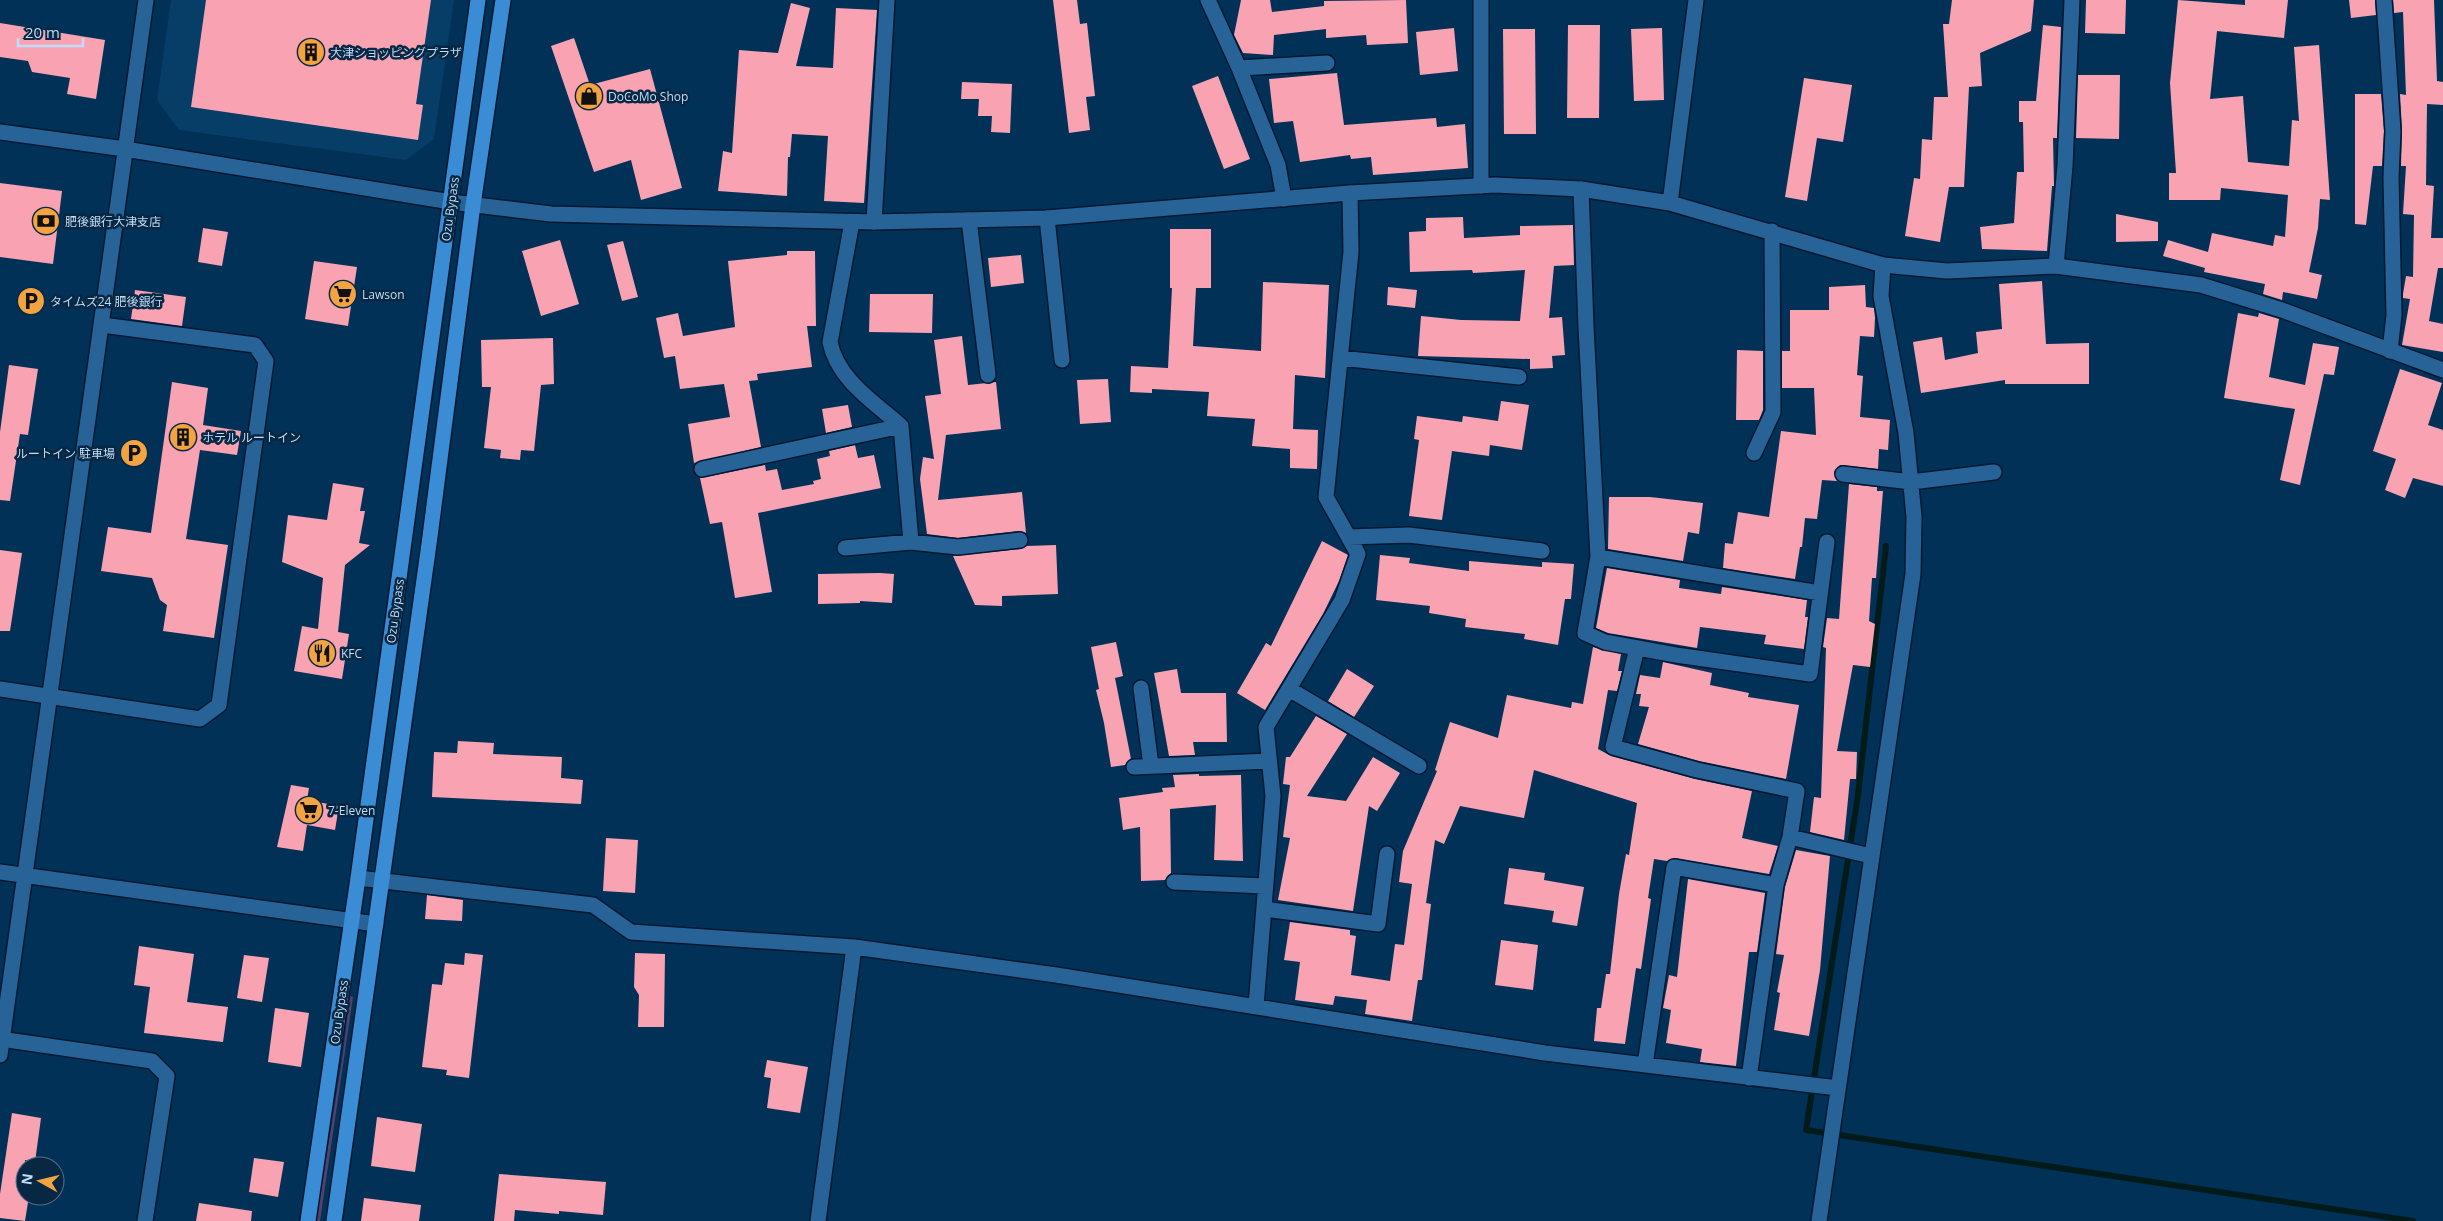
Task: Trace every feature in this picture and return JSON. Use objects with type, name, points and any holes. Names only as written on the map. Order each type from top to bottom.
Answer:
[{"type":"highway","name":"Ozu Bypass","points":[[308,1221],[358,878],[478,0]]},
{"type":"highway","name":"Ozu Bypass","points":[[334,1221],[429,544],[473,205],[503,0]]},
{"type":"street","points":[[145,1221],[167,1076],[152,1061],[1,1045],[26,876],[146,0]]},
{"type":"street","points":[[874,222],[887,0]]},
{"type":"street","points":[[1208,0],[1239,68],[1278,164],[1284,199]]},
{"type":"street","points":[[1481,0],[1481,186]]},
{"type":"street","points":[[1670,203],[1696,0]]},
{"type":"street","points":[[2056,266],[2065,166],[2072,0]]},
{"type":"street","points":[[2384,0],[2393,131],[2391,176],[2394,315],[2390,351]]},
{"type":"street","points":[[1239,68],[1327,63]]},
{"type":"street","points":[[0,132],[125,149],[450,202],[551,214],[852,222],[969,220],[1047,218],[1350,193],[1481,186],[1581,189],[1670,203],[1772,231],[1883,265],[1947,271],[2056,266],[2201,285],[2282,310],[2443,370]]},
{"type":"street","points":[[1581,189],[1598,557],[1585,633],[1604,642],[1810,674],[1827,542]]},
{"type":"street","points":[[1256,1006],[1273,796],[1266,727],[1342,600],[1358,554],[1326,497],[1351,252],[1350,193]]},
{"type":"street","points":[[1047,218],[1062,360]]},
{"type":"street","points":[[969,220],[988,375]]},
{"type":"street","points":[[852,222],[830,342],[833,356],[842,373],[901,426],[911,542]]},
{"type":"street","points":[[1754,453],[1773,412],[1772,231]]},
{"type":"street","points":[[1819,1221],[1913,574],[1914,517],[1911,482],[1906,432],[1881,296],[1883,265]]},
{"type":"street","points":[[0,689],[200,718],[219,705],[266,362],[255,345],[102,325]]},
{"type":"street","points":[[1340,358],[1519,377]]},
{"type":"street","points":[[702,469],[901,426]]},
{"type":"street","points":[[1843,474],[1911,482],[1994,472]]},
{"type":"street","points":[[1348,537],[1409,535],[1542,551]]},
{"type":"street","points":[[845,548],[911,542],[958,547],[1020,540]]},
{"type":"street","points":[[1598,557],[1820,593]]},
{"type":"street","points":[[1638,648],[1613,747],[1697,770],[1797,791],[1790,837],[1776,885],[1749,1078]]},
{"type":"street","points":[[1141,688],[1151,766]]},
{"type":"street","points":[[1289,688],[1419,766]]},
{"type":"street","points":[[1134,767],[1269,762]]},
{"type":"street","points":[[1790,837],[1871,856]]},
{"type":"street","points":[[1264,909],[1378,924],[1387,854]]},
{"type":"street","points":[[1645,1065],[1674,868],[1776,885]]},
{"type":"street","points":[[0,872],[376,924]]},
{"type":"street","points":[[358,878],[593,905],[631,932],[854,947],[1256,1006],[1545,1053],[1838,1088]]},
{"type":"street","points":[[1174,882],[1265,886]]},
{"type":"street","points":[[818,1221],[854,947]]},
{"type":"shaded area","name":"大津ショッピングプラザ","points":[[171,0],[454,0],[434,139],[406,160],[179,130],[157,100]]},
{"type":"shaded area","points":[[350,996],[353,997],[320,1221],[316,1221],[342,1060]]},
{"type":"building","name":"大津ショッピングプラザ","points":[[206,0],[431,0],[416,104],[423,105],[418,140],[191,107]]},
{"type":"building","points":[[1053,0],[1077,0],[1080,24],[1087,23],[1095,96],[1086,97],[1090,130],[1069,133]]},
{"type":"building","points":[[1241,0],[1270,0],[1272,12],[1324,6],[1324,1],[1406,0],[1408,43],[1367,45],[1366,35],[1326,38],[1326,29],[1274,35],[1273,55],[1243,53],[1234,35]]},
{"type":"building","points":[[1952,0],[2034,0],[2031,31],[1980,53],[1982,86],[1969,87],[1964,187],[1949,187],[1940,242],[1905,236],[1914,178],[1920,179],[1922,139],[1932,140],[1934,97],[1948,97],[1943,24],[1949,24]]},
{"type":"building","points":[[2086,0],[2126,0],[2125,34],[2085,33]]},
{"type":"building","points":[[2178,0],[2245,5],[2245,0],[2288,0],[2284,38],[2217,31],[2210,99],[2243,96],[2248,162],[2289,166],[2292,120],[2299,121],[2294,47],[2319,45],[2330,200],[2320,199],[2318,228],[2309,272],[2322,275],[2317,299],[2283,292],[2282,300],[2263,294],[2265,284],[2204,272],[2205,268],[2163,256],[2168,240],[2208,252],[2212,233],[2273,246],[2275,235],[2285,237],[2288,195],[2221,188],[2220,200],[2169,200],[2169,173],[2176,173],[2170,83]]},
{"type":"building","points":[[2349,0],[2375,0],[2376,15],[2351,18]]},
{"type":"building","points":[[2393,0],[2434,0],[2437,81],[2443,82],[2443,105],[2427,104],[2426,185],[2434,186],[2431,238],[2443,238],[2443,268],[2438,268],[2429,321],[2443,324],[2443,352],[2402,345],[2410,299],[2403,298],[2403,294],[2406,276],[2413,277],[2414,215],[2403,214],[2406,166],[2401,166],[2400,94],[2406,95],[2403,12],[2394,13]]},
{"type":"building","points":[[791,3],[810,8],[796,66],[833,68],[836,8],[877,10],[864,203],[824,201],[828,136],[792,134],[790,157],[788,157],[787,196],[718,191],[723,151],[732,153],[739,50],[778,53]]},
{"type":"building","points":[[0,23],[105,40],[96,99],[67,94],[70,78],[32,72],[28,61],[0,57]]},
{"type":"building","points":[[1568,25],[1600,25],[1599,118],[1567,118]]},
{"type":"building","points":[[2043,25],[2061,27],[2057,138],[2053,138],[2054,186],[2052,186],[2047,251],[1982,249],[1980,227],[2014,223],[2017,172],[2024,172],[2023,122],[2019,122],[2019,101],[2036,101]]},
{"type":"building","points":[[1454,28],[1458,71],[1420,75],[1416,32]]},
{"type":"building","points":[[1662,28],[1664,100],[1634,101],[1631,29]]},
{"type":"building","points":[[1503,29],[1535,29],[1536,134],[1504,134]]},
{"type":"building","points":[[574,38],[590,85],[650,69],[682,188],[641,200],[631,160],[594,172],[551,46]]},
{"type":"building","points":[[1337,73],[1344,125],[1436,118],[1437,127],[1465,124],[1468,168],[1373,175],[1371,157],[1351,159],[1350,155],[1300,162],[1293,121],[1274,123],[1269,79]]},
{"type":"building","points":[[2078,75],[2120,75],[2119,139],[2076,138]]},
{"type":"building","points":[[1218,76],[1250,159],[1224,169],[1192,86]]},
{"type":"building","points":[[1804,78],[1852,85],[1843,142],[1817,138],[1807,201],[1785,197]]},
{"type":"building","points":[[962,82],[1012,84],[1010,133],[991,132],[992,116],[978,116],[979,99],[961,99]]},
{"type":"building","points":[[2355,94],[2381,94],[2384,131],[2382,166],[2373,166],[2366,225],[2355,224]]},
{"type":"building","points":[[0,183],[62,191],[53,264],[0,257]]},
{"type":"building","points":[[2116,214],[2158,222],[2158,241],[2116,242]]},
{"type":"building","points":[[1463,217],[1464,238],[1520,235],[1520,226],[1573,225],[1574,265],[1554,266],[1549,318],[1562,317],[1565,355],[1552,356],[1553,368],[1530,369],[1530,359],[1418,356],[1421,316],[1461,320],[1520,321],[1525,270],[1473,273],[1472,270],[1410,272],[1409,232],[1426,231],[1426,218]]},
{"type":"building","points":[[203,228],[228,232],[222,266],[198,262]]},
{"type":"building","points":[[1170,229],[1211,229],[1211,288],[1196,288],[1193,346],[1261,351],[1263,282],[1329,285],[1325,378],[1295,375],[1293,429],[1318,430],[1317,469],[1290,468],[1290,449],[1252,446],[1255,419],[1207,416],[1209,392],[1152,389],[1152,393],[1130,392],[1131,366],[1168,368],[1172,288],[1170,288]]},
{"type":"building","points":[[560,240],[579,304],[541,316],[522,251]]},
{"type":"building","points":[[623,241],[638,297],[622,301],[607,245]]},
{"type":"building","points":[[787,251],[815,251],[816,326],[807,326],[812,367],[757,374],[758,380],[749,381],[761,447],[694,463],[688,424],[730,417],[724,384],[680,389],[675,356],[664,358],[656,318],[678,313],[683,336],[735,327],[728,261],[787,255]]},
{"type":"building","points":[[1021,255],[1024,283],[991,287],[988,258]]},
{"type":"building","points":[[314,261],[357,267],[348,326],[305,319]]},
{"type":"building","points":[[2042,281],[2046,344],[2089,343],[2089,384],[2005,384],[2005,380],[1921,393],[1913,342],[1942,337],[1945,360],[1978,353],[1976,332],[2002,329],[1999,284]]},
{"type":"building","points":[[1865,285],[1866,307],[1874,308],[1875,318],[1874,337],[1860,336],[1857,375],[1863,376],[1860,417],[1890,420],[1888,450],[1879,449],[1878,469],[1840,465],[1834,472],[1837,481],[1822,480],[1817,519],[1805,518],[1802,547],[1800,547],[1795,579],[1723,568],[1725,543],[1733,544],[1738,512],[1769,517],[1781,431],[1816,435],[1814,388],[1782,388],[1782,351],[1790,351],[1790,310],[1829,310],[1829,287]]},
{"type":"building","points":[[1388,287],[1417,290],[1415,308],[1387,305]]},
{"type":"building","points":[[135,290],[186,297],[182,326],[131,319]]},
{"type":"building","points":[[870,294],[933,294],[932,333],[869,332]]},
{"type":"building","points":[[2238,313],[2258,317],[2259,313],[2279,319],[2269,377],[2305,385],[2313,343],[2339,347],[2334,375],[2324,374],[2300,485],[2280,480],[2295,409],[2224,398]]},
{"type":"building","points":[[962,336],[968,385],[996,382],[1001,429],[946,435],[938,500],[1022,492],[1026,533],[1019,531],[958,538],[927,534],[920,479],[923,457],[934,459],[925,396],[941,394],[934,340]]},
{"type":"building","points":[[553,338],[554,384],[541,385],[534,451],[521,450],[520,460],[500,458],[501,450],[484,448],[491,387],[482,387],[481,340]]},
{"type":"building","points":[[1737,350],[1763,351],[1763,410],[1759,420],[1736,420]]},
{"type":"building","points":[[9,365],[38,369],[28,435],[20,434],[10,501],[0,500],[0,432]]},
{"type":"building","points":[[2400,369],[2442,383],[2428,425],[2443,430],[2443,486],[2413,478],[2405,498],[2385,490],[2396,459],[2373,451]]},
{"type":"building","points":[[1108,379],[1111,422],[1080,424],[1077,380]]},
{"type":"building","points":[[172,382],[208,388],[203,425],[241,431],[237,455],[200,450],[186,539],[228,545],[214,638],[163,631],[167,605],[160,600],[152,578],[101,571],[108,527],[151,533]]},
{"type":"building","points":[[1501,401],[1529,405],[1522,450],[1490,445],[1489,456],[1452,451],[1442,520],[1409,516],[1419,440],[1414,439],[1417,416],[1462,422],[1463,416],[1498,421]]},
{"type":"building","points":[[848,405],[852,427],[826,433],[822,409]]},
{"type":"building","points":[[855,445],[858,458],[874,455],[881,488],[758,513],[772,592],[735,598],[722,522],[710,524],[700,478],[765,465],[766,471],[777,469],[782,490],[814,484],[813,481],[821,479],[817,459],[830,456],[829,451]]},
{"type":"building","points":[[333,483],[364,488],[360,511],[365,511],[359,543],[370,545],[345,565],[338,632],[349,634],[342,679],[294,671],[302,626],[318,629],[323,578],[282,562],[288,515],[327,520]]},
{"type":"building","points":[[1849,484],[1877,487],[1877,491],[1883,491],[1876,578],[1872,578],[1869,621],[1875,624],[1870,667],[1853,665],[1837,751],[1857,752],[1856,779],[1850,779],[1844,840],[1810,832],[1814,797],[1821,798],[1826,648],[1823,647],[1827,618],[1839,619]]},
{"type":"building","points":[[1609,497],[1650,497],[1703,503],[1699,534],[1688,532],[1683,561],[1608,549]]},
{"type":"building","points":[[1322,541],[1348,555],[1339,581],[1323,614],[1265,710],[1237,693],[1266,643],[1271,646]]},
{"type":"building","points":[[1056,545],[1058,594],[1002,596],[1002,606],[975,605],[953,556],[1021,549],[1027,546]]},
{"type":"building","points":[[0,550],[22,553],[10,631],[0,631]]},
{"type":"building","points":[[1380,555],[1410,558],[1409,563],[1469,571],[1469,561],[1542,567],[1542,562],[1574,564],[1571,599],[1565,599],[1558,645],[1524,639],[1525,634],[1465,627],[1466,619],[1429,613],[1430,606],[1376,600]]},
{"type":"building","points":[[1607,568],[1680,580],[1679,588],[1721,594],[1722,587],[1807,600],[1805,617],[1808,617],[1804,649],[1764,644],[1766,635],[1700,627],[1697,648],[1608,633],[1596,628]]},
{"type":"building","points":[[818,574],[894,574],[892,603],[860,601],[860,603],[818,604]]},
{"type":"building","points":[[1116,642],[1123,676],[1115,678],[1131,759],[1125,765],[1111,767],[1104,723],[1096,690],[1099,689],[1091,647]]},
{"type":"building","points":[[1593,647],[1621,654],[1618,671],[1622,671],[1617,691],[1608,690],[1598,749],[1611,756],[1695,779],[1752,791],[1742,838],[1778,846],[1769,874],[1676,858],[1667,861],[1654,859],[1648,898],[1651,899],[1641,969],[1636,968],[1625,1044],[1594,1041],[1597,1008],[1601,1008],[1606,974],[1610,974],[1619,894],[1626,854],[1629,855],[1637,803],[1534,770],[1524,818],[1460,806],[1444,844],[1435,840],[1426,903],[1431,904],[1422,980],[1418,980],[1412,1021],[1365,1014],[1367,1000],[1335,996],[1333,1005],[1295,1000],[1300,962],[1284,960],[1290,922],[1350,930],[1350,935],[1356,936],[1351,975],[1390,981],[1395,944],[1404,945],[1412,884],[1399,882],[1403,851],[1437,771],[1435,770],[1450,722],[1498,738],[1507,695],[1571,708],[1572,702],[1583,704]]},
{"type":"building","points":[[1663,662],[1712,673],[1710,685],[1749,693],[1748,697],[1799,705],[1786,779],[1699,761],[1638,744],[1649,707],[1639,706],[1641,694],[1636,694],[1640,675],[1660,678]]},
{"type":"building","points":[[1177,669],[1181,693],[1226,693],[1227,742],[1193,742],[1195,755],[1169,756],[1154,673]]},
{"type":"building","points":[[1347,669],[1374,686],[1354,717],[1328,701]]},
{"type":"building","points":[[1316,716],[1347,734],[1307,796],[1346,801],[1373,757],[1400,773],[1377,811],[1369,806],[1353,911],[1278,900],[1290,838],[1283,837],[1290,785],[1283,784],[1286,757],[1290,757]]},
{"type":"building","points":[[458,741],[494,743],[493,754],[562,757],[561,778],[583,780],[581,804],[432,797],[434,752],[457,753]]},
{"type":"building","points":[[1199,774],[1199,776],[1241,775],[1243,861],[1214,860],[1216,805],[1170,809],[1171,873],[1165,880],[1141,881],[1140,827],[1123,830],[1119,798],[1163,792],[1162,788],[1175,787],[1173,775]]},
{"type":"building","points":[[291,785],[309,788],[307,800],[339,806],[335,830],[307,825],[303,851],[277,847]]},
{"type":"building","points":[[606,838],[638,840],[635,893],[603,891]]},
{"type":"building","points":[[1796,850],[1830,856],[1820,970],[1809,1036],[1774,1030],[1780,993],[1777,992],[1784,955],[1776,954],[1785,887]]},
{"type":"building","points":[[1509,868],[1545,873],[1544,880],[1584,887],[1577,926],[1552,922],[1554,911],[1504,904]]},
{"type":"building","points":[[1688,879],[1765,893],[1757,952],[1749,952],[1736,1066],[1700,1062],[1702,1049],[1666,1043],[1671,1010],[1663,1008],[1669,975],[1677,977]]},
{"type":"building","points":[[427,895],[463,900],[462,921],[425,919]]},
{"type":"building","points":[[1501,940],[1538,945],[1533,990],[1495,985]]},
{"type":"building","points":[[139,946],[194,954],[187,1002],[228,1007],[223,1042],[144,1033],[150,987],[134,985]]},
{"type":"building","points":[[465,953],[483,955],[469,1078],[446,1075],[447,1070],[422,1067],[432,984],[442,985],[445,963],[464,965]]},
{"type":"building","points":[[635,953],[665,954],[664,1027],[638,1027],[639,995],[634,987]]},
{"type":"building","points":[[244,955],[269,958],[262,1002],[237,998]]},
{"type":"building","points":[[275,1008],[309,1013],[301,1067],[268,1062]]},
{"type":"building","points":[[767,1060],[808,1067],[800,1113],[767,1108],[771,1078],[764,1077]]},
{"type":"building","points":[[12,1113],[41,1118],[36,1156],[15,1156],[15,1206],[27,1206],[25,1221],[0,1218],[0,1194]]},
{"type":"building","points":[[377,1117],[422,1124],[415,1172],[371,1166]]},
{"type":"building","points":[[254,1158],[284,1162],[278,1197],[249,1192]]},
{"type":"building","points":[[499,1174],[606,1182],[603,1215],[515,1210],[514,1221],[494,1221]]},
{"type":"building","points":[[364,1198],[421,1205],[419,1221],[361,1221]]},
{"type":"building","points":[[199,1203],[252,1211],[251,1221],[196,1221]]},
{"type":"waterway","points":[[1886,546],[1858,795],[1806,1130],[2413,1221]]},
{"type":"place","name":"大津ショッピングプラザ","points":[[311,52]]},
{"type":"place","name":"DoCoMo Shop","points":[[589,96]]},
{"type":"place","name":"肥後銀行大津支店","points":[[46,221]]},
{"type":"place","name":"Lawson","points":[[343,294]]},
{"type":"place","name":"タイムズ24 肥後銀行","points":[[31,301]]},
{"type":"place","name":"ホテル ルートイン","points":[[183,437]]},
{"type":"place","name":"ルートイン 駐車場","points":[[134,453]]},
{"type":"place","name":"KFC","points":[[322,653]]},
{"type":"place","name":"7-Eleven","points":[[309,810]]}]
